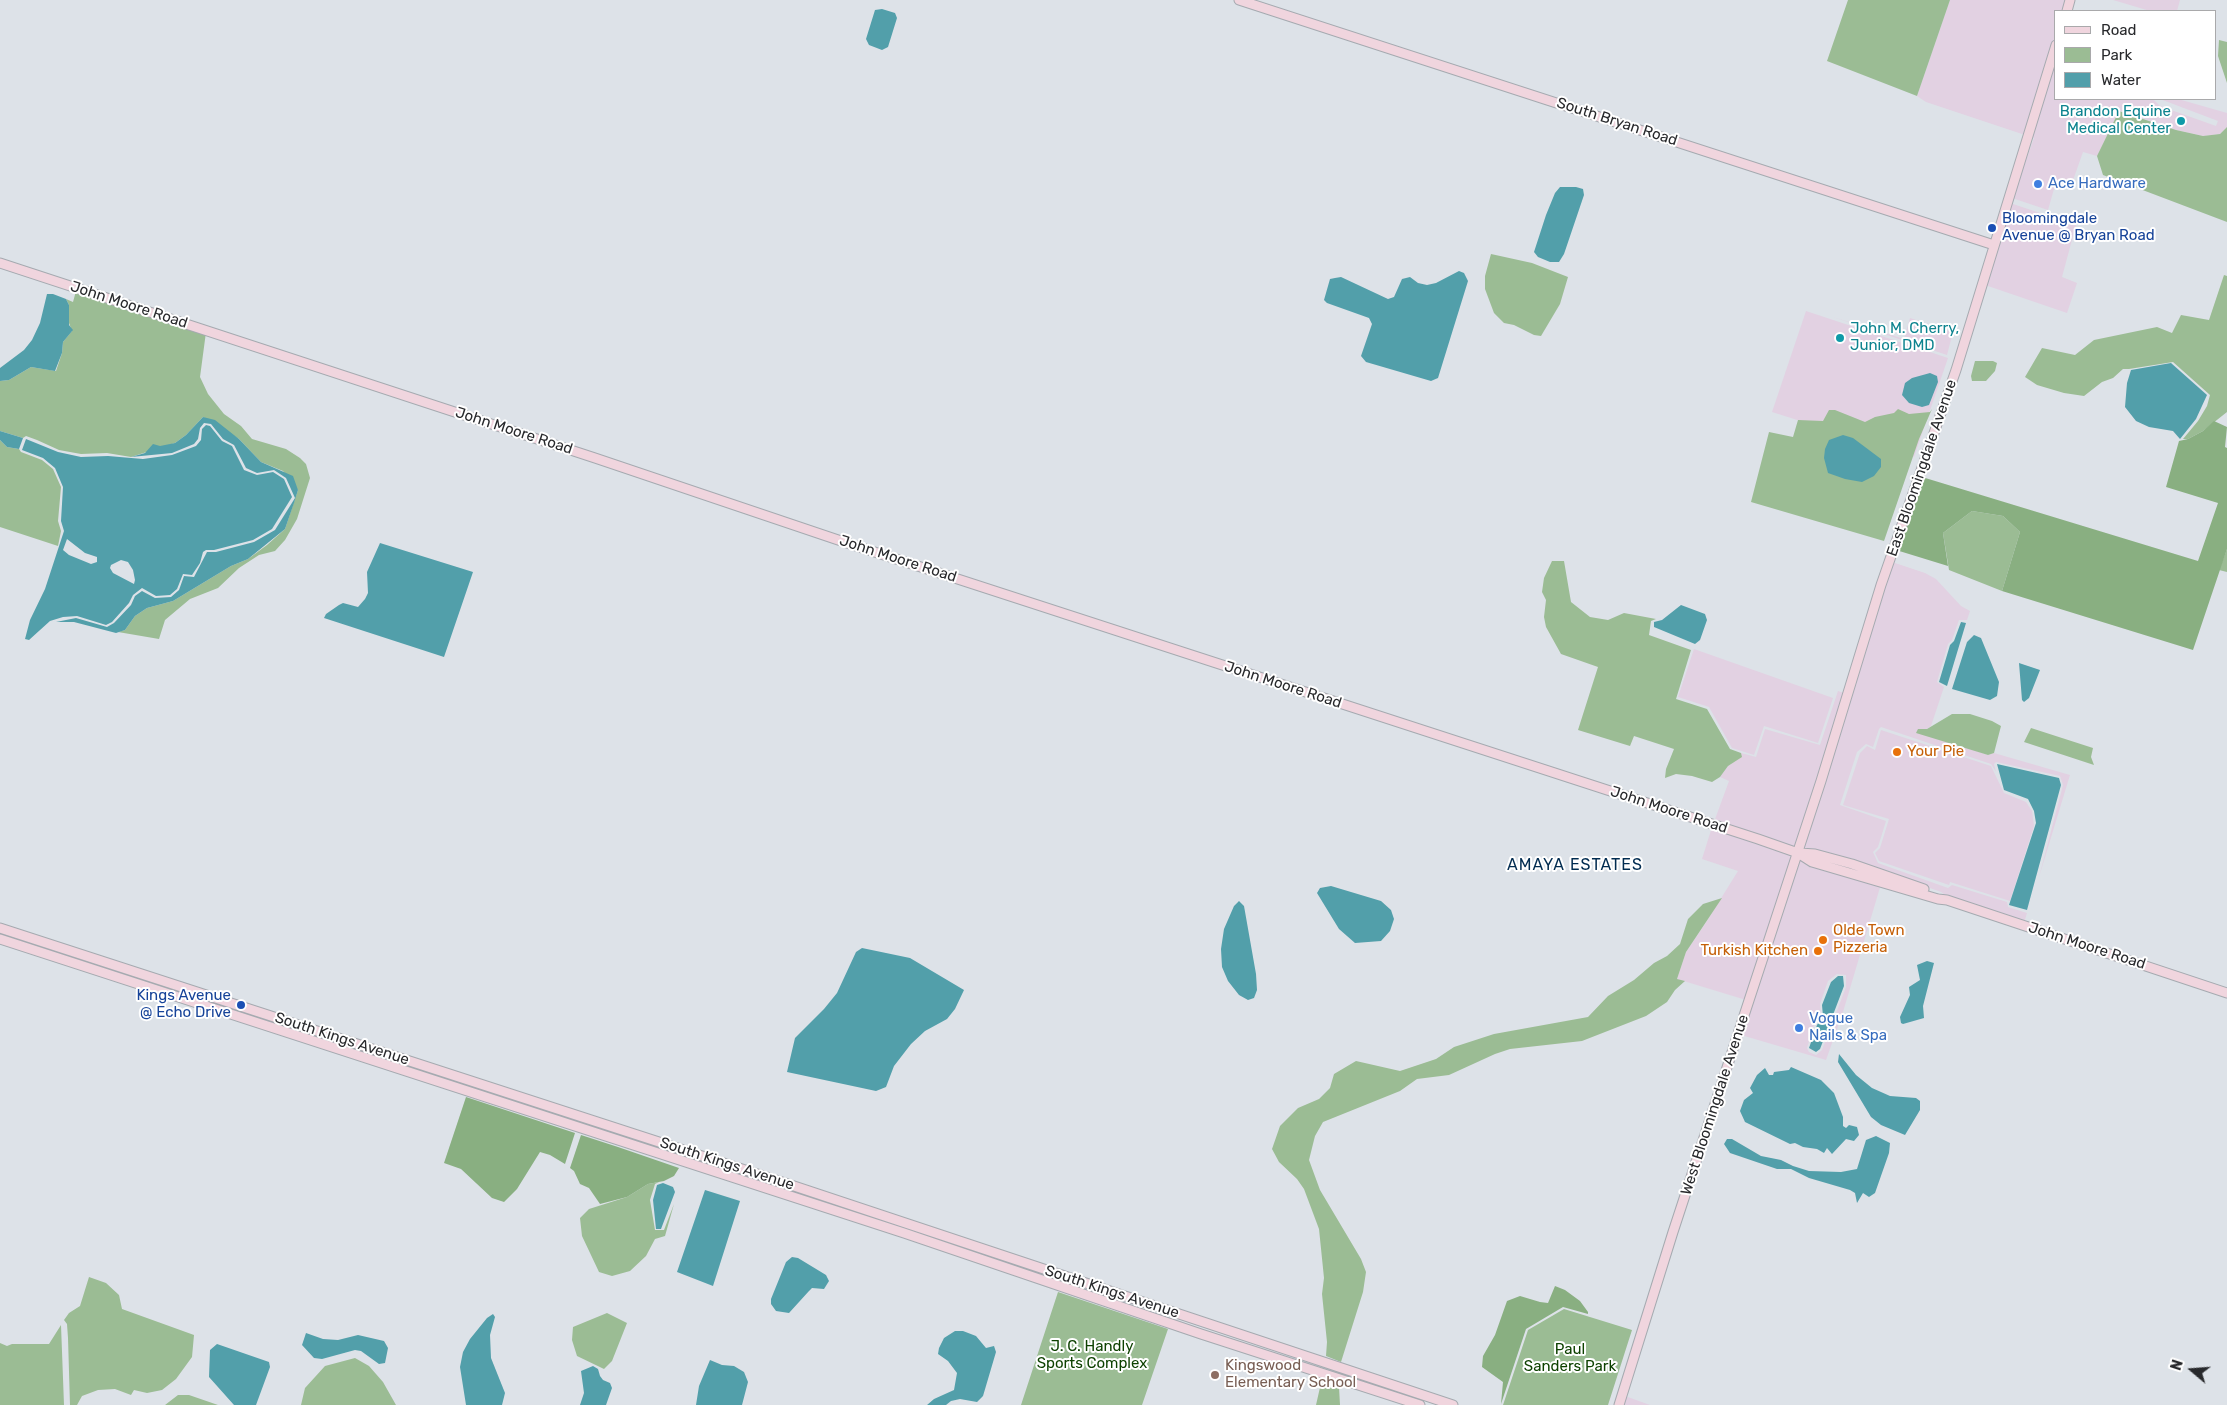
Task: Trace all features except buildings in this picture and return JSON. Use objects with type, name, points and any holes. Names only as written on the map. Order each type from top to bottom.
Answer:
[{"type":"main road","name":"South Bryan Road","points":[[1240,0],[1994,245]]},
{"type":"main road","name":"East Bloomingdale Avenue","points":[[1813,805],[1881,585],[1939,421],[2054,50]]},
{"type":"main road","name":"John Moore Road","points":[[0,263],[590,456],[863,548],[1798,853],[1815,854],[1861,867],[1940,894],[1947,900],[2227,993]]},
{"type":"main road","name":"West Bloomingdale Avenue","points":[[1619,1405],[1676,1223],[1813,805]]},
{"type":"main road","name":"South Kings Avenue","points":[[0,928],[1201,1334],[1420,1405]]},
{"type":"main road","name":"South Kings Avenue","points":[[0,939],[433,1074],[1453,1405]]},
{"type":"shaded area","points":[[1950,0],[2067,0],[2063,10],[2054,10],[2054,41],[2025,135],[1926,102],[1917,96]]},
{"type":"shaded area","points":[[2113,0],[2180,0],[2177,10],[2147,10]]},
{"type":"shaded area","points":[[2054,62],[2054,100],[2154,100],[2160,106],[2216,126],[2218,121],[2163,100],[2182,100],[2227,113],[2227,127],[2220,134],[2203,136],[2176,130],[2120,111],[2097,156],[2083,152],[2071,186],[2056,182],[2048,210],[2012,198],[2034,138],[2031,137]]},
{"type":"shaded area","points":[[2010,203],[2076,225],[2062,277],[2077,283],[2067,313],[1985,285]]},
{"type":"shaded area","points":[[1806,311],[1948,358],[1914,457],[1772,412]]},
{"type":"shaded area","points":[[1833,317],[1904,339],[1910,318],[1953,332],[1947,355]]},
{"type":"shaded area","points":[[1892,562],[1925,573],[1936,579],[1961,606],[1970,611],[1967,620],[1959,620],[1952,640],[1948,644],[1937,682],[1944,687],[1931,726],[1927,729],[1918,729],[1988,755],[1994,753],[2070,775],[2039,877],[2063,785],[2060,776],[1996,762],[1994,764],[1996,772],[1991,764],[1881,727],[1873,747],[1866,744],[1857,752],[1840,805],[1886,821],[1878,847],[1873,852],[1878,863],[1948,888],[1952,885],[2007,902],[2008,907],[2027,913],[2024,923],[1948,897],[1941,892],[1880,870],[1802,850]]},
{"type":"shaded area","points":[[1694,649],[1833,698],[1818,743],[1764,726],[1754,755],[1732,748],[1709,707],[1678,697]]},
{"type":"shaded area","points":[[1838,691],[1844,693],[1796,849],[1714,822],[1729,781],[1720,777],[1728,766],[1741,757],[1741,753],[1756,757],[1765,729],[1820,745]]},
{"type":"shaded area","points":[[1881,730],[1991,766],[2004,793],[2026,802],[2032,811],[2034,826],[2010,901],[1950,882],[1949,885],[1879,861],[1875,853],[1880,848],[1889,819],[1843,805],[1860,753],[1867,746],[1875,750]]},
{"type":"shaded area","points":[[1712,827],[1794,854],[1746,1000],[1677,979],[1686,952],[1738,871],[1702,859]]},
{"type":"shaded area","points":[[1799,857],[1881,884],[1843,1012],[1826,1060],[1741,1035]],"holes":[[[1837,974],[1846,975],[1846,987],[1822,1050],[1816,1055],[1809,1052],[1807,1048],[1814,1025],[1821,1015],[1820,1004],[1828,981]]]},
{"type":"shaded area","points":[[1625,1396],[1650,1405],[1622,1405]]},
{"type":"green space","points":[[1848,0],[1950,0],[1917,96],[1827,61]]},
{"type":"green space","points":[[2219,40],[2227,42],[2227,83],[2218,56]]},
{"type":"green space","points":[[2119,111],[2176,130],[2203,136],[2220,134],[2227,127],[2227,222],[2103,175],[2097,156]]},
{"type":"green space","points":[[1491,254],[1532,263],[1568,277],[1560,304],[1541,336],[1504,323],[1494,313],[1485,289],[1485,276]]},
{"type":"green space","points":[[2224,275],[2227,276],[2227,412],[2203,431],[2188,439],[2183,439],[2198,421],[2207,406],[2210,395],[2173,362],[2123,369],[2113,378],[2102,382],[2084,396],[2064,393],[2037,385],[2025,377],[2042,348],[2075,355],[2094,340],[2157,327],[2172,333],[2181,315],[2209,320]]},
{"type":"green space","points":[[76,291],[206,332],[200,377],[208,394],[224,414],[241,426],[252,439],[286,449],[300,458],[306,464],[310,478],[297,519],[285,540],[275,551],[259,555],[239,568],[218,588],[190,599],[165,620],[159,639],[118,632],[125,630],[135,616],[147,608],[173,601],[231,566],[248,559],[267,545],[285,529],[298,490],[283,471],[261,462],[239,439],[203,417],[186,435],[175,443],[131,457],[107,453],[81,454],[59,450],[26,436],[23,438],[0,431],[0,381],[9,380],[31,367],[56,371],[62,353],[63,342],[72,331],[69,323],[69,305],[66,299],[73,302]]},
{"type":"green space","points":[[1975,361],[1993,361],[1997,363],[1995,371],[1986,381],[1972,381],[1971,376]]},
{"type":"green space","points":[[1898,409],[1909,414],[1930,412],[1932,409],[1919,439],[1884,541],[1751,502],[1769,432],[1793,437],[1798,420],[1823,421],[1829,410],[1835,410],[1865,422],[1875,417],[1894,413]]},
{"type":"green space","points":[[2214,421],[2227,427],[2225,447],[2227,448],[2227,549],[2193,650],[2002,591],[2020,532],[2003,516],[1972,511],[1943,533],[1948,566],[1896,550],[1922,477],[2198,561],[2218,503],[2166,487],[2179,441],[2188,439],[2203,431]]},
{"type":"green space","points":[[0,440],[7,447],[19,449],[21,452],[42,460],[53,469],[61,487],[58,521],[61,531],[58,546],[0,527]]},
{"type":"green space","points":[[1972,511],[2003,516],[2020,532],[2002,591],[1949,570],[1943,533]]},
{"type":"green space","points":[[2227,549],[2227,572],[2219,570]]},
{"type":"green space","points":[[1552,561],[1564,561],[1571,602],[1590,617],[1608,620],[1624,613],[1656,619],[1651,621],[1649,635],[1691,650],[1676,699],[1707,709],[1730,749],[1741,753],[1742,757],[1728,766],[1720,777],[1712,782],[1692,776],[1676,774],[1665,778],[1666,769],[1674,749],[1634,736],[1630,746],[1578,730],[1598,667],[1561,654],[1546,627],[1544,617],[1546,600],[1542,592],[1544,578]]},
{"type":"green space","points":[[1952,714],[1970,714],[2001,726],[1994,753],[1988,755],[1916,733],[1918,729],[1927,729]]},
{"type":"green space","points":[[2031,728],[2093,748],[2091,757],[2094,765],[2024,742]]},
{"type":"green space","points":[[1722,898],[1686,952],[1677,979],[1685,981],[1675,990],[1667,1002],[1646,1016],[1582,1041],[1510,1049],[1449,1075],[1417,1079],[1400,1091],[1323,1122],[1315,1136],[1309,1160],[1320,1190],[1361,1259],[1366,1272],[1363,1292],[1341,1362],[1326,1356],[1327,1342],[1322,1294],[1324,1278],[1319,1229],[1304,1189],[1297,1179],[1279,1162],[1272,1149],[1280,1126],[1298,1108],[1319,1099],[1330,1088],[1334,1074],[1356,1061],[1400,1071],[1436,1059],[1454,1047],[1494,1034],[1588,1017],[1608,996],[1634,980],[1680,944],[1688,919],[1703,904]]},
{"type":"green space","points":[[466,1097],[575,1133],[565,1164],[550,1155],[540,1152],[517,1189],[504,1202],[492,1198],[461,1169],[444,1163]]},
{"type":"green space","points":[[581,1135],[679,1168],[674,1176],[664,1181],[648,1184],[627,1197],[600,1204],[589,1188],[580,1184],[574,1171],[570,1168]]},
{"type":"green space","points":[[659,1182],[655,1184],[650,1200],[655,1230],[664,1230],[674,1204],[665,1236],[655,1239],[646,1256],[630,1271],[612,1276],[599,1272],[582,1236],[580,1218],[589,1209],[627,1197],[648,1184]]},
{"type":"green space","points":[[89,1277],[106,1283],[119,1295],[122,1309],[194,1335],[192,1357],[176,1379],[162,1390],[147,1393],[134,1390],[131,1395],[115,1389],[98,1390],[82,1396],[77,1405],[70,1405],[68,1338],[67,1324],[64,1320],[69,1313],[80,1306]]},
{"type":"green space","points":[[1555,1286],[1565,1290],[1580,1301],[1588,1314],[1563,1307],[1526,1329],[1501,1404],[1503,1382],[1482,1367],[1483,1356],[1495,1335],[1507,1301],[1520,1296],[1548,1303]]},
{"type":"green space","name":"J. C. Handly Sports Complex","points":[[1058,1292],[1168,1329],[1142,1405],[1021,1405]]},
{"type":"green space","name":"Paul Sanders Park","points":[[1564,1309],[1632,1330],[1608,1405],[1503,1405],[1528,1330]]},
{"type":"green space","points":[[607,1313],[627,1323],[612,1361],[604,1369],[577,1356],[572,1340],[573,1327]]},
{"type":"green space","points":[[61,1325],[64,1405],[0,1405],[0,1343],[7,1346],[12,1344],[49,1344]]},
{"type":"green space","points":[[355,1358],[369,1366],[383,1382],[396,1405],[301,1405],[305,1388],[325,1366]]},
{"type":"green space","points":[[1321,1383],[1339,1387],[1340,1405],[1316,1405]]},
{"type":"green space","points":[[178,1395],[189,1395],[218,1405],[165,1405]]},
{"type":"water","points":[[882,9],[895,13],[897,18],[888,47],[882,50],[869,45],[866,39],[875,10]]},
{"type":"water","points":[[1560,187],[1583,189],[1584,195],[1564,254],[1559,262],[1550,262],[1538,257],[1534,252],[1546,215],[1555,193]]},
{"type":"water","points":[[1459,271],[1464,273],[1468,281],[1438,378],[1431,381],[1366,362],[1361,356],[1372,324],[1369,318],[1327,303],[1324,300],[1330,279],[1341,277],[1388,299],[1394,297],[1402,279],[1410,277],[1418,283],[1427,285],[1436,283]]},
{"type":"water","points":[[47,294],[53,294],[66,299],[69,305],[69,325],[73,330],[63,342],[62,353],[55,371],[31,367],[9,380],[0,381],[0,368],[24,350],[32,340],[40,323]]},
{"type":"water","points":[[2171,363],[2207,395],[2196,419],[2180,439],[2173,431],[2149,427],[2136,421],[2125,407],[2127,383],[2131,370]]},
{"type":"water","points":[[1930,373],[1937,376],[1938,382],[1929,405],[1922,407],[1909,403],[1902,395],[1905,383],[1912,378]]},
{"type":"water","points":[[203,417],[215,420],[239,439],[261,462],[293,476],[298,490],[285,529],[248,559],[231,566],[173,601],[147,608],[135,616],[125,630],[116,633],[74,622],[56,622],[76,618],[107,627],[114,623],[131,605],[135,596],[142,591],[155,598],[171,597],[179,590],[184,576],[194,577],[207,552],[216,552],[254,542],[275,530],[295,498],[286,478],[274,470],[257,473],[246,468],[234,445],[223,439],[211,424],[204,423],[194,444],[172,453],[131,457],[145,453],[153,444],[160,446],[175,443],[186,435]]},
{"type":"water","points":[[206,425],[210,426],[222,441],[232,446],[244,470],[257,475],[273,472],[284,479],[292,497],[272,529],[253,540],[214,550],[206,550],[203,552],[200,563],[192,575],[183,574],[177,589],[170,595],[156,596],[142,588],[133,595],[129,603],[112,622],[106,625],[77,616],[63,617],[50,621],[29,640],[25,639],[30,620],[45,589],[64,531],[61,521],[63,487],[55,468],[43,458],[22,450],[26,439],[58,452],[81,457],[108,456],[143,459],[172,455],[196,446],[201,440],[202,429]],"holes":[[[67,539],[85,553],[97,557],[97,562],[91,564],[69,555],[63,550]],[[121,560],[128,562],[133,570],[134,584],[113,573],[110,568],[111,565]]]},
{"type":"water","points":[[0,431],[23,438],[19,449],[7,447],[0,440]]},
{"type":"water","points":[[1843,435],[1853,438],[1881,459],[1881,467],[1874,476],[1862,482],[1828,473],[1824,458],[1825,449],[1829,440]]},
{"type":"water","points":[[380,543],[473,572],[444,657],[324,618],[326,614],[343,603],[358,607],[365,599],[368,593],[367,572]]},
{"type":"water","points":[[1681,605],[1705,614],[1707,620],[1700,640],[1695,644],[1654,627],[1654,622],[1662,620]]},
{"type":"water","points":[[1961,622],[1966,623],[1947,686],[1939,682],[1950,645],[1954,641]]},
{"type":"water","points":[[1974,635],[1981,638],[1999,682],[1997,696],[1990,700],[1952,689],[1967,642]]},
{"type":"water","points":[[2019,663],[2040,670],[2029,698],[2024,702],[2022,700]]},
{"type":"water","points":[[1997,764],[2059,778],[2061,785],[2027,910],[2009,905],[2036,823],[2034,811],[2028,799],[2004,790]]},
{"type":"water","points":[[1331,886],[1381,901],[1391,910],[1394,919],[1390,931],[1381,941],[1355,943],[1339,929],[1317,893],[1320,888]]},
{"type":"water","points":[[1239,901],[1244,906],[1256,974],[1257,990],[1254,998],[1248,1000],[1239,995],[1228,981],[1222,967],[1221,949],[1224,929],[1234,906]]},
{"type":"water","points":[[862,948],[910,958],[964,990],[955,1009],[947,1019],[925,1031],[911,1044],[894,1066],[886,1087],[876,1091],[787,1072],[795,1038],[837,993],[856,952]]},
{"type":"water","points":[[1927,961],[1934,963],[1923,1006],[1924,1018],[1903,1024],[1900,1017],[1910,995],[1909,987],[1920,980],[1917,965]]},
{"type":"water","points":[[1838,976],[1843,976],[1844,986],[1820,1049],[1816,1052],[1809,1048],[1817,1025],[1823,1016],[1822,1005],[1831,982]]},
{"type":"water","points":[[1839,1054],[1856,1075],[1872,1088],[1890,1096],[1916,1098],[1920,1101],[1920,1110],[1905,1135],[1881,1125],[1871,1117],[1838,1062]]},
{"type":"water","points":[[1791,1067],[1821,1080],[1834,1093],[1843,1117],[1843,1126],[1846,1128],[1849,1125],[1857,1127],[1859,1135],[1854,1141],[1846,1139],[1832,1154],[1827,1148],[1824,1153],[1795,1143],[1790,1144],[1745,1122],[1740,1111],[1744,1100],[1753,1093],[1750,1088],[1757,1075],[1765,1068],[1769,1075],[1773,1075],[1774,1072],[1789,1070]]},
{"type":"water","points":[[1876,1136],[1890,1143],[1889,1153],[1875,1193],[1869,1197],[1863,1193],[1857,1203],[1855,1193],[1850,1190],[1809,1178],[1791,1169],[1777,1169],[1730,1153],[1724,1144],[1727,1139],[1732,1139],[1761,1156],[1781,1160],[1809,1171],[1841,1172],[1857,1169],[1866,1140]]},
{"type":"water","points":[[663,1183],[673,1187],[675,1192],[661,1229],[656,1229],[653,1200],[657,1185]]},
{"type":"water","points":[[705,1190],[740,1201],[713,1286],[677,1272]]},
{"type":"water","points":[[792,1257],[798,1258],[826,1275],[829,1281],[824,1289],[812,1288],[789,1313],[776,1311],[771,1304],[771,1299],[786,1262]]},
{"type":"water","points":[[493,1314],[495,1317],[490,1335],[491,1358],[505,1393],[502,1405],[466,1405],[460,1367],[463,1352],[470,1339],[487,1318]]},
{"type":"water","points":[[955,1331],[963,1331],[976,1336],[986,1348],[994,1346],[996,1352],[983,1396],[977,1402],[960,1399],[951,1401],[946,1405],[927,1405],[934,1399],[954,1390],[957,1373],[948,1361],[938,1354],[944,1338]]},
{"type":"water","points":[[306,1333],[323,1339],[338,1340],[358,1335],[384,1341],[388,1348],[385,1363],[379,1364],[361,1351],[355,1350],[322,1359],[314,1358],[302,1345]]},
{"type":"water","points":[[217,1344],[269,1362],[270,1367],[256,1405],[234,1405],[209,1377],[210,1350]]},
{"type":"water","points":[[710,1360],[722,1365],[734,1366],[744,1372],[748,1382],[742,1405],[696,1405],[699,1386]]},
{"type":"water","points":[[593,1366],[598,1369],[600,1376],[603,1380],[610,1383],[612,1388],[606,1405],[580,1405],[584,1393],[581,1371]]},
{"type":"place","name":"Brandon Equine Medical Center","points":[[2181,121]]},
{"type":"place","name":"Ace Hardware","points":[[2038,184]]},
{"type":"place","name":"Bloomingdale Avenue @ Bryan Road","points":[[1992,228]]},
{"type":"place","name":"John M. Cherry, Junior, DMD","points":[[1840,338]]},
{"type":"place","name":"Your Pie","points":[[1897,752]]},
{"type":"place","name":"Olde Town Pizzeria","points":[[1823,940]]},
{"type":"place","name":"Turkish Kitchen","points":[[1818,951]]},
{"type":"place","name":"Kings Avenue @ Echo Drive","points":[[241,1005]]},
{"type":"place","name":"Vogue Nails & Spa","points":[[1799,1028]]},
{"type":"place","name":"Kingswood Elementary School","points":[[1215,1375]]},
{"type":"district","name":"AMAYA ESTATES","points":[[1575,865]]}]
